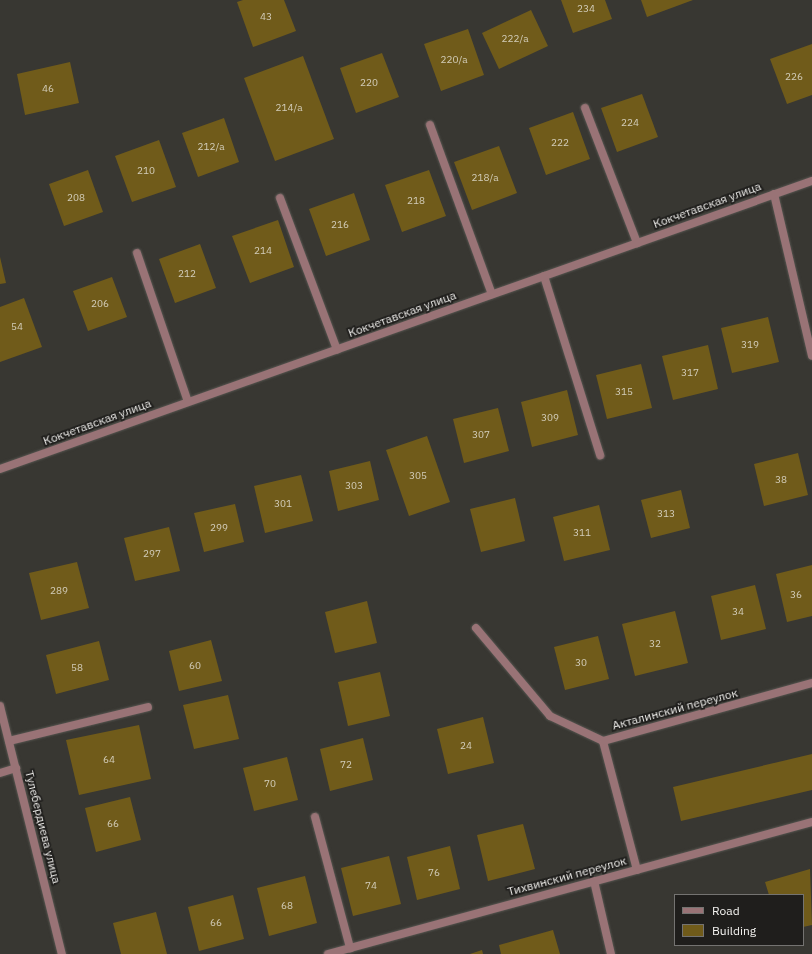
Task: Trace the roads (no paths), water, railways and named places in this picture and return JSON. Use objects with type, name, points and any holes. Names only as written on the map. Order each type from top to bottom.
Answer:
[{"type":"street","points":[[585,108],[637,243]]},
{"type":"street","points":[[430,125],[492,294]]},
{"type":"street","name":"Кокчетавская улица","points":[[0,469],[812,181]]},
{"type":"street","points":[[774,194],[812,356]]},
{"type":"street","points":[[280,198],[337,350]]},
{"type":"street","points":[[137,254],[188,402]]},
{"type":"street","points":[[544,276],[600,455]]},
{"type":"street","points":[[476,628],[550,716],[603,741]]},
{"type":"street","name":"Акталинский переулок","points":[[637,870],[603,741],[812,683]]},
{"type":"street","name":"Тулебердиева улица","points":[[0,706],[62,954]]},
{"type":"street","points":[[9,741],[148,707]]},
{"type":"street","points":[[0,773],[16,768]]},
{"type":"street","points":[[315,817],[350,948]]},
{"type":"street","name":"Тихвинский переулок","points":[[328,954],[812,822]]},
{"type":"street","points":[[594,881],[611,954]]}]
